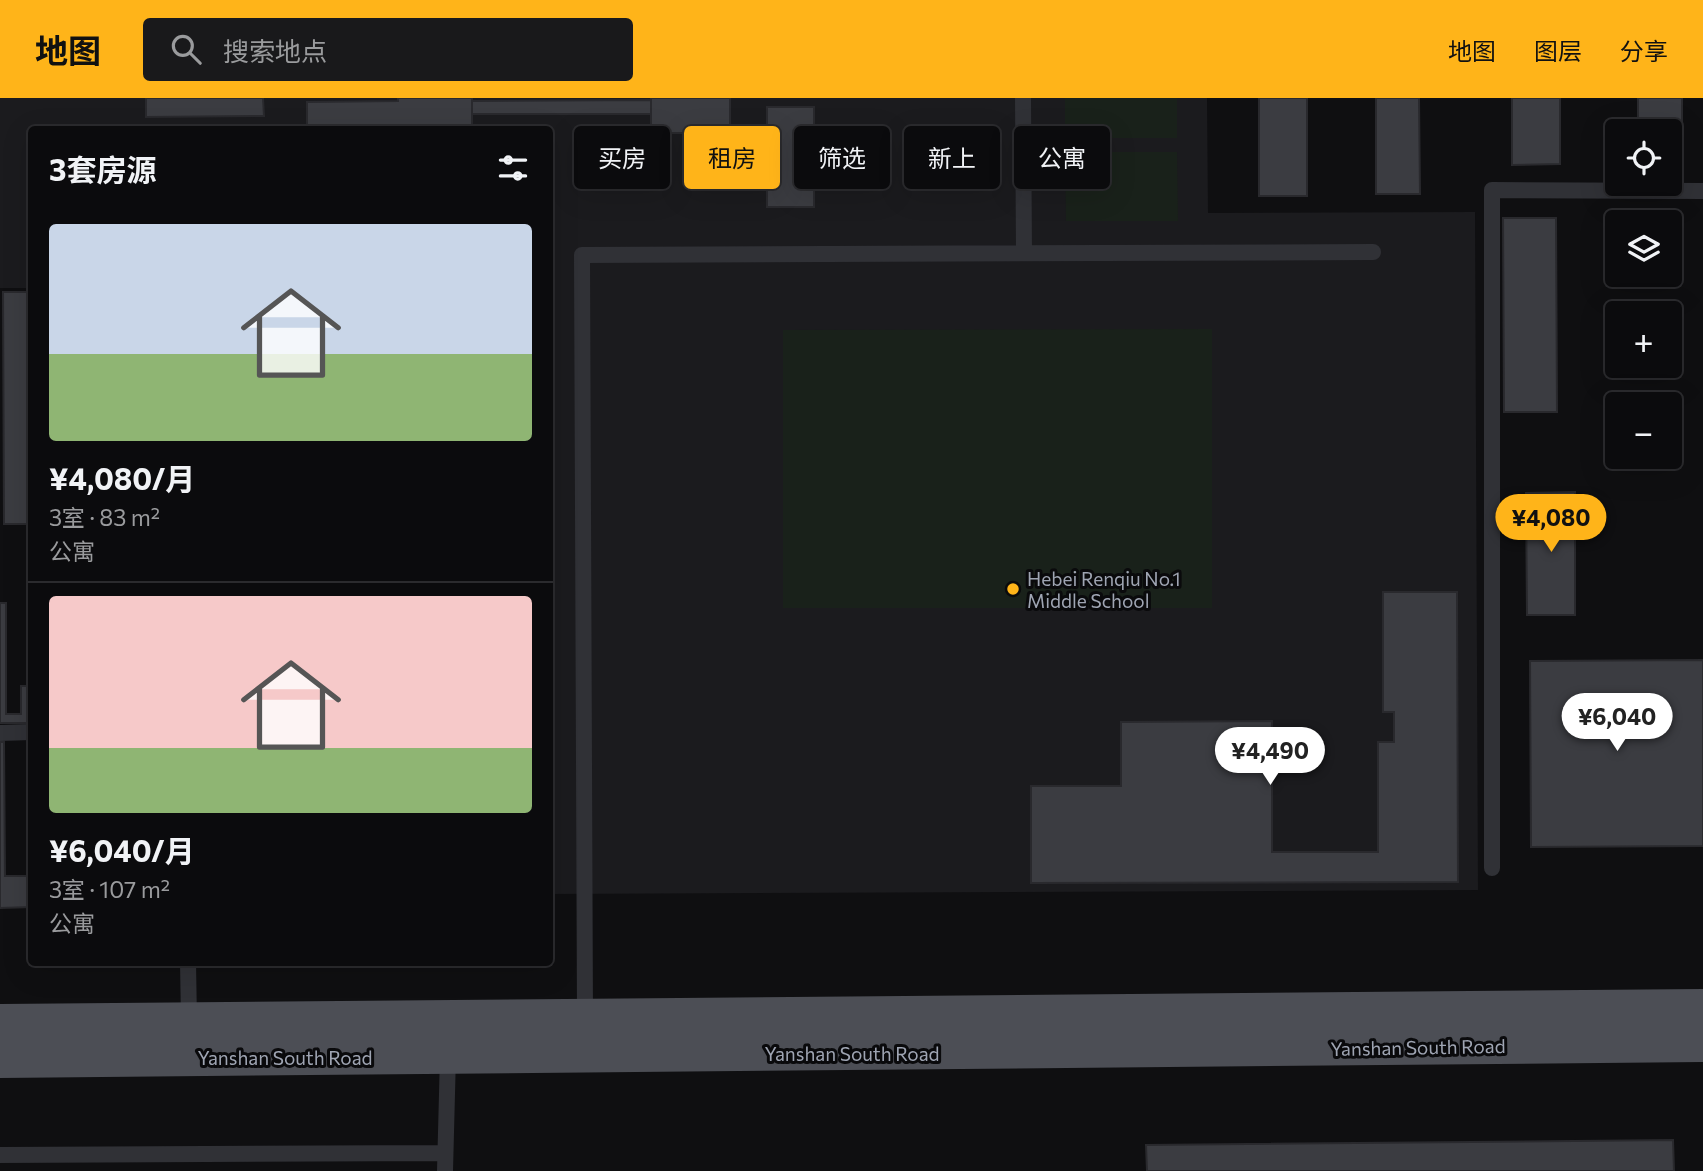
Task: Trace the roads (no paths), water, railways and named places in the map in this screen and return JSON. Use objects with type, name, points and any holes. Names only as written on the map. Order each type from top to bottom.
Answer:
[{"type":"main road","name":"Yanshan South Road","points":[[0,1023],[1703,1008]]},
{"type":"main road","name":"Yanshan South Road","points":[[0,1059],[1703,1043]]},
{"type":"lane","points":[[1023,98],[1024,253]]},
{"type":"lane","points":[[1492,868],[1492,190],[1703,191]]},
{"type":"lane","points":[[586,1018],[582,255],[1373,252]]},
{"type":"lane","points":[[0,733],[28,732]]},
{"type":"lane","points":[[188,966],[189,1021]]},
{"type":"lane","points":[[445,1171],[448,1055]]},
{"type":"lane","points":[[0,1155],[119,1163],[446,1153]]},
{"type":"place","name":"Hebei Renqiu No.1 Middle School","points":[[1013,589]]}]
